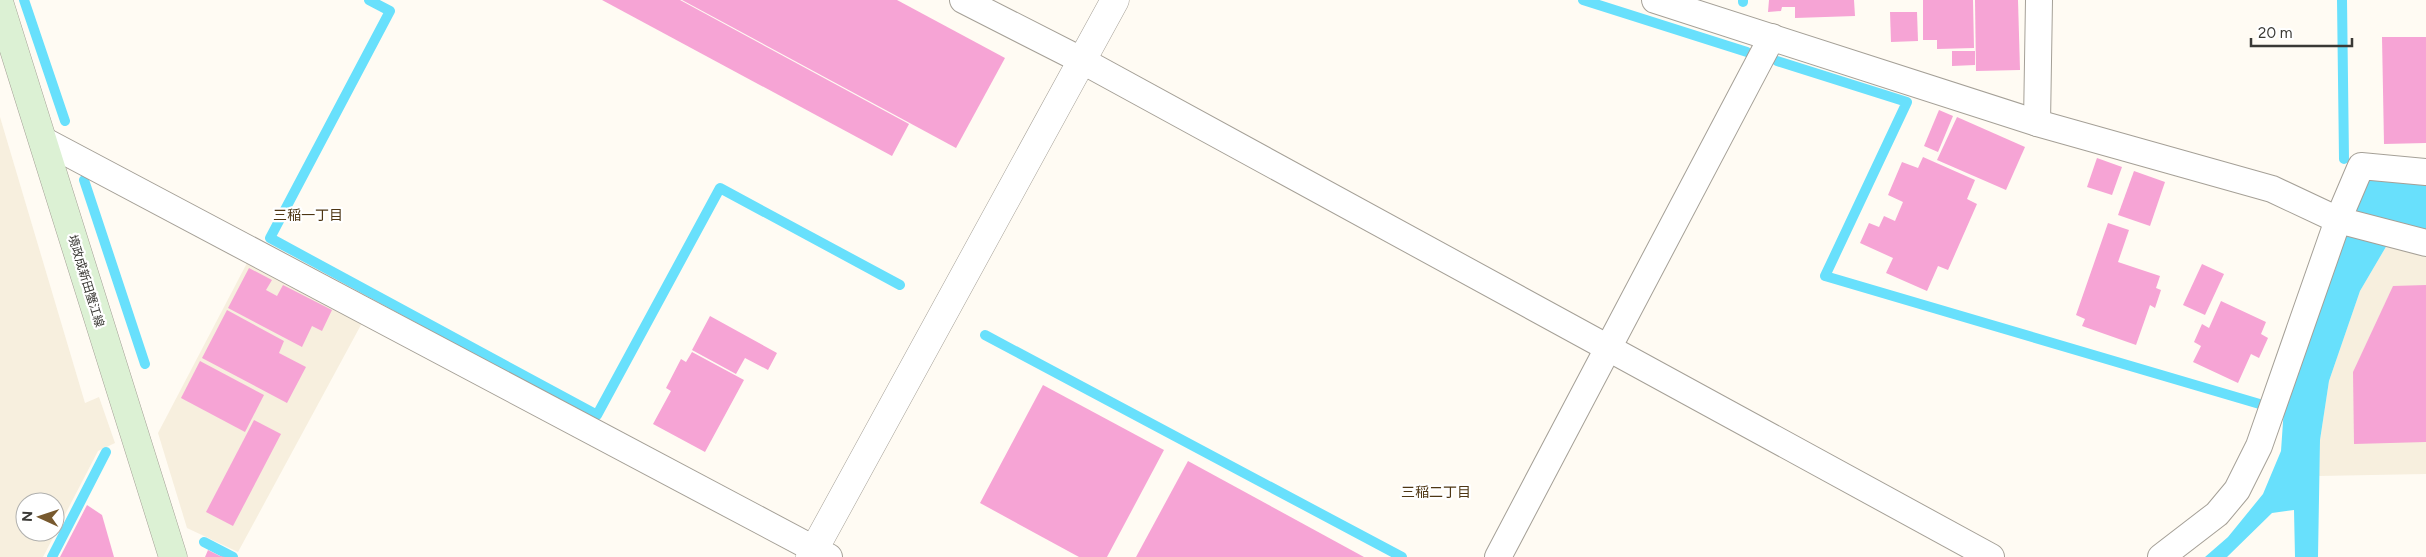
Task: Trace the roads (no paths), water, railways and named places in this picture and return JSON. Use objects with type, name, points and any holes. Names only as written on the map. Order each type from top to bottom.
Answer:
[{"type":"main road","name":"境政成新田蟹江線","points":[[0,5],[110,363],[173,557]]},
{"type":"street","points":[[963,0],[1081,60],[1991,557]]},
{"type":"street","points":[[43,140],[818,554],[1114,0]]},
{"type":"street","points":[[1655,0],[2037,123],[2272,189],[2338,220],[2420,242]]},
{"type":"street","points":[[2037,123],[2039,0]]},
{"type":"street","points":[[1498,557],[1610,349],[1772,37]]},
{"type":"street","points":[[2162,557],[2217,514],[2237,490],[2259,446],[2338,220],[2361,166],[2426,172]]},
{"type":"water","points":[[2366,179],[2426,185],[2426,229],[2387,245],[2360,291],[2329,381],[2320,440],[2318,557],[2295,557],[2294,510],[2272,513],[2227,557],[2205,557],[2228,537],[2263,494],[2281,451],[2285,393],[2354,216]]},
{"type":"waterway","points":[[24,0],[65,121]]},
{"type":"waterway","points":[[369,0],[390,11],[270,238],[597,415],[720,188],[900,285]]},
{"type":"waterway","points":[[1583,0],[1747,52]]},
{"type":"waterway","points":[[2342,0],[2344,159]]},
{"type":"waterway","points":[[1777,61],[1907,102],[1825,276],[2263,405]]},
{"type":"waterway","points":[[84,180],[145,364]]},
{"type":"waterway","points":[[985,335],[1402,557]]},
{"type":"waterway","points":[[52,557],[106,452]]},
{"type":"waterway","points":[[204,542],[233,557]]},
{"type":"district","name":"三稲一丁目","points":[[308,215]]},
{"type":"district","name":"三稲二丁目","points":[[1436,492]]}]
